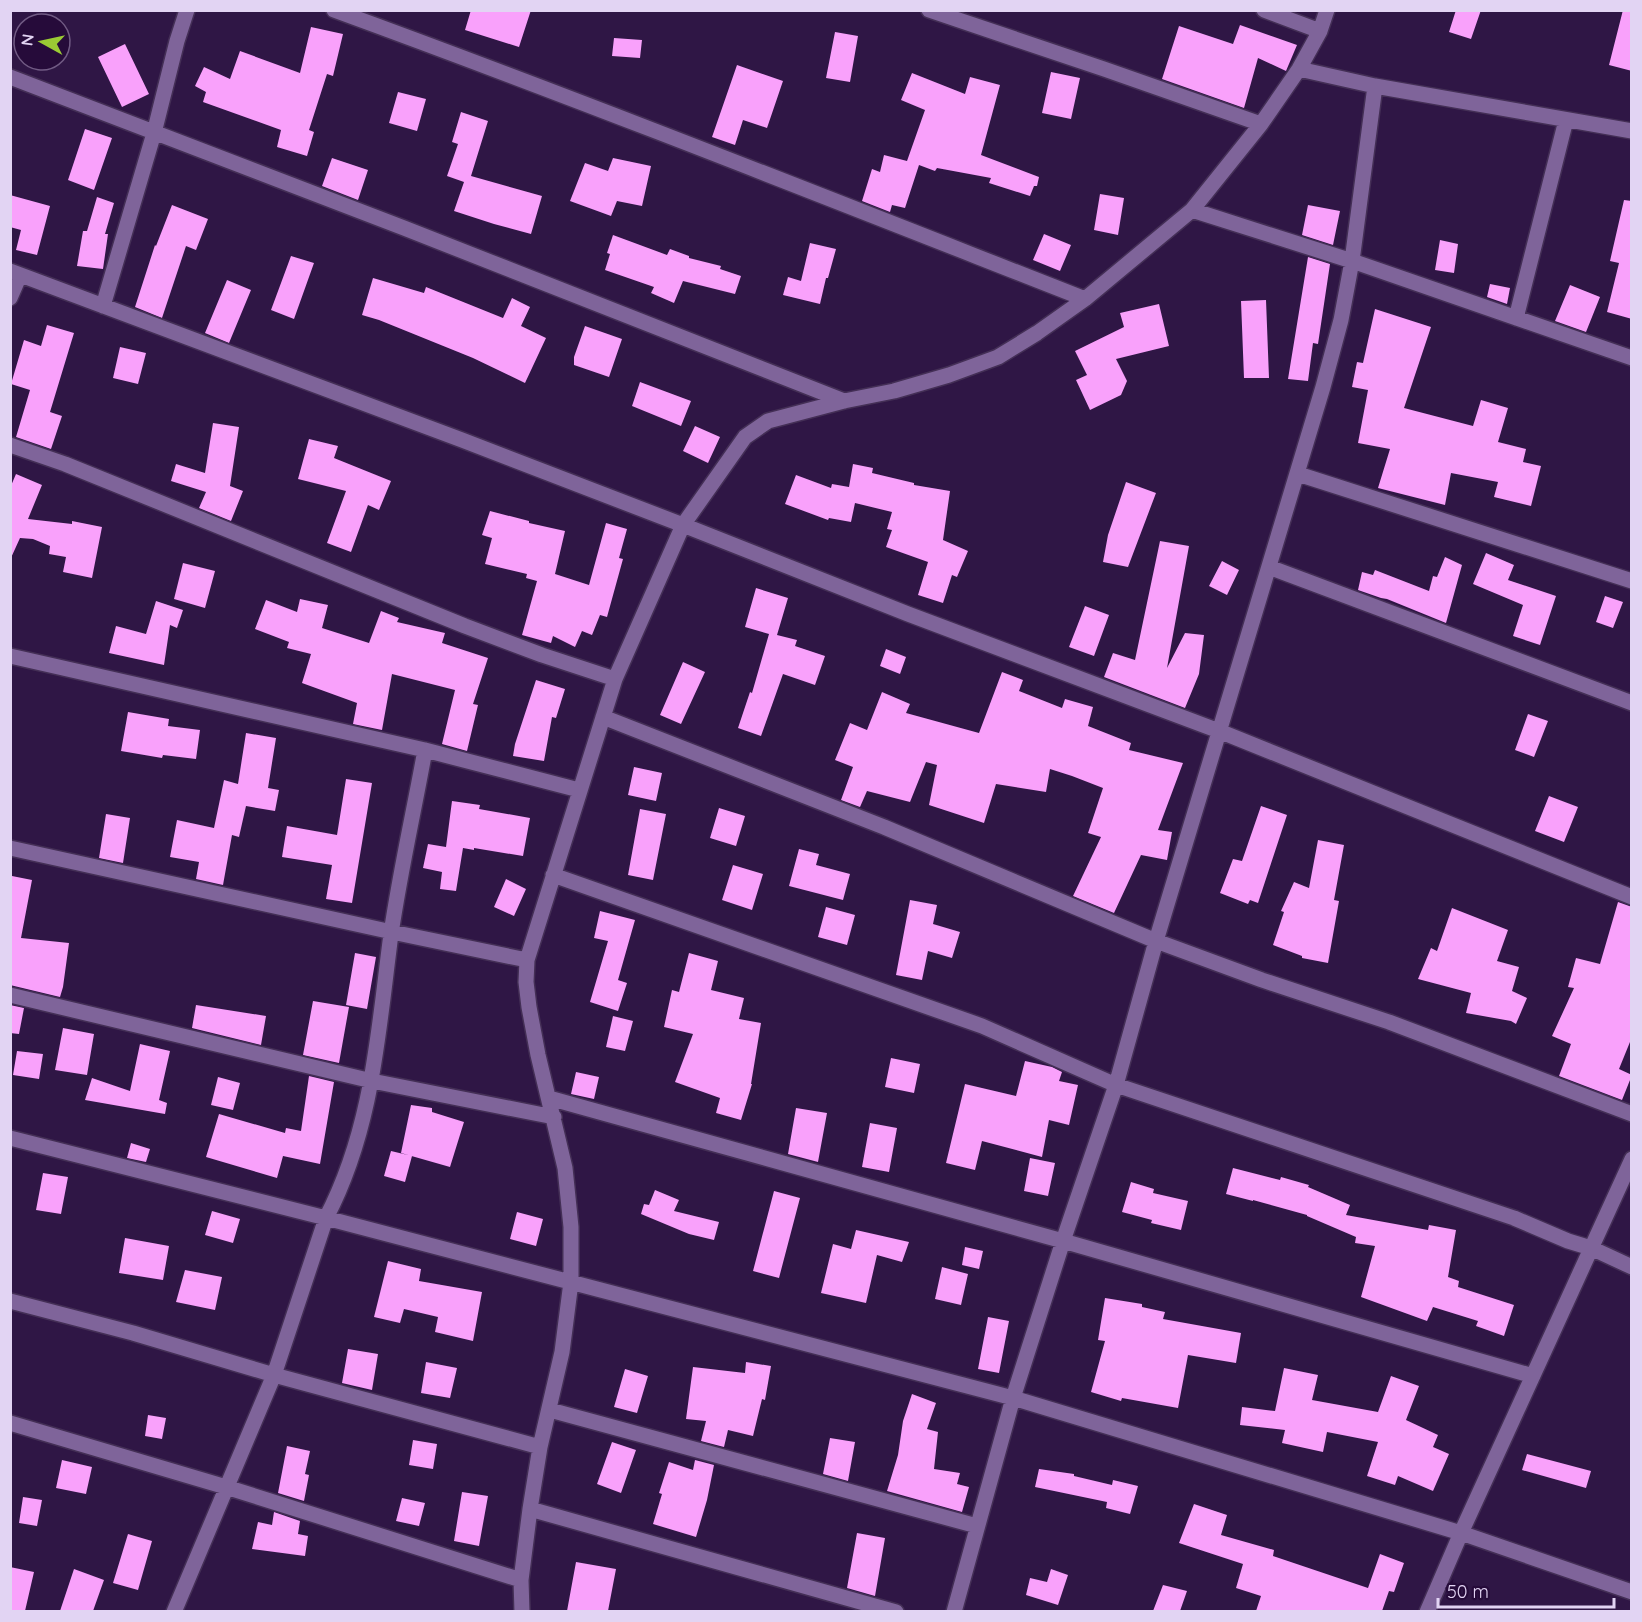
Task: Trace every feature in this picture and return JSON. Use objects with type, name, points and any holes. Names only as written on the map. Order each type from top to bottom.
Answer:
[{"type":"street","points":[[103,306],[154,133],[187,10]]},
{"type":"street","points":[[334,10],[1085,299]]},
{"type":"street","points":[[929,10],[1261,124]]},
{"type":"street","points":[[1264,10],[1320,32]]},
{"type":"street","points":[[522,1611],[521,1580],[530,1509],[540,1447],[562,1352],[572,1282],[571,1227],[565,1168],[529,1008],[526,982],[527,960],[615,679],[683,525],[745,437],[768,421],[844,400],[894,391],[949,375],[998,357],[1085,299],[1192,210],[1261,124],[1299,69],[1320,32],[1328,10]]},
{"type":"street","points":[[1299,69],[1375,86],[1632,131]]},
{"type":"street","points":[[10,77],[844,400]]},
{"type":"street","points":[[954,1611],[1013,1398],[1116,1085],[1156,941],[1298,474],[1341,320],[1352,261],[1375,86]]},
{"type":"street","points":[[1516,318],[1566,120]]},
{"type":"street","points":[[1192,210],[1352,261],[1632,358]]},
{"type":"street","points":[[10,298],[15,273],[462,440],[908,614],[1219,731],[1632,897]]},
{"type":"street","points":[[10,446],[98,477],[465,626],[615,679]]},
{"type":"street","points":[[1298,474],[1632,581]]},
{"type":"street","points":[[1269,567],[1632,703]]},
{"type":"street","points":[[10,656],[425,750],[579,790]]},
{"type":"street","points":[[603,717],[885,827],[1156,941],[1262,980],[1389,1022],[1632,1114]]},
{"type":"street","points":[[174,1611],[274,1375],[326,1218],[338,1194],[356,1144],[372,1081],[392,932],[425,750]]},
{"type":"street","points":[[10,848],[527,960]]},
{"type":"street","points":[[553,875],[982,1026],[1116,1085],[1514,1218],[1591,1248],[1632,1267]]},
{"type":"street","points":[[10,995],[372,1081],[554,1117]]},
{"type":"street","points":[[549,1098],[1063,1241],[1533,1376]]},
{"type":"street","points":[[10,1138],[326,1218],[1013,1398],[1461,1533],[1632,1592]]},
{"type":"street","points":[[1427,1611],[1632,1159]]},
{"type":"street","points":[[10,1301],[133,1333],[274,1375],[540,1447]]},
{"type":"street","points":[[550,1410],[977,1526]]},
{"type":"street","points":[[10,1424],[226,1487],[521,1580]]},
{"type":"street","points":[[530,1509],[896,1611]]},
{"type":"building","points":[[471,10],[531,10],[519,47],[465,30]]},
{"type":"building","points":[[1456,10],[1481,10],[1471,39],[1449,32]]},
{"type":"building","points":[[1623,10],[1632,10],[1632,71],[1609,65]]},
{"type":"building","points":[[1240,25],[1297,45],[1286,71],[1258,58],[1244,108],[1162,79],[1179,26],[1233,44]]},
{"type":"building","points":[[311,27],[343,34],[333,76],[327,74],[309,130],[314,132],[307,156],[277,147],[281,130],[203,102],[206,92],[195,86],[204,67],[230,79],[240,51],[300,73]]},
{"type":"building","points":[[835,32],[858,36],[850,82],[826,78]]},
{"type":"building","points":[[614,38],[642,40],[640,58],[612,56]]},
{"type":"building","points":[[125,44],[149,94],[122,107],[98,57]]},
{"type":"building","points":[[737,65],[783,81],[767,128],[743,120],[735,145],[712,137]]},
{"type":"building","points":[[1051,72],[1080,78],[1071,119],[1042,113]]},
{"type":"building","points":[[912,73],[965,94],[970,77],[1000,85],[981,155],[1039,177],[1037,186],[1034,186],[1030,196],[989,183],[991,178],[937,168],[935,171],[919,165],[905,208],[892,205],[890,212],[862,201],[872,169],[880,172],[884,155],[907,161],[925,110],[901,100]]},
{"type":"building","points":[[398,92],[426,99],[417,131],[389,123]]},
{"type":"building","points":[[461,112],[488,121],[471,176],[542,196],[531,234],[454,211],[464,182],[447,176],[458,144],[452,142]]},
{"type":"building","points":[[85,129],[112,138],[94,190],[68,180]]},
{"type":"building","points":[[332,158],[368,170],[358,200],[322,186]]},
{"type":"building","points":[[613,158],[651,166],[642,206],[617,201],[611,216],[570,201],[585,163],[608,171]]},
{"type":"building","points":[[1100,194],[1124,198],[1118,235],[1094,230]]},
{"type":"building","points":[[10,195],[50,206],[37,255],[16,250],[21,230],[10,227]]},
{"type":"building","points":[[97,197],[114,203],[105,234],[108,234],[103,269],[77,266],[83,231],[87,231]]},
{"type":"building","points":[[1624,200],[1632,201],[1632,319],[1607,312],[1619,263],[1610,261]]},
{"type":"building","points":[[172,205],[208,219],[196,250],[186,246],[162,318],[135,307],[155,245]]},
{"type":"building","points":[[1308,205],[1340,211],[1333,245],[1302,235]]},
{"type":"building","points":[[1044,234],[1071,245],[1060,271],[1033,260]]},
{"type":"building","points":[[613,235],[667,255],[670,249],[689,256],[689,258],[721,266],[720,269],[741,276],[735,294],[683,281],[674,303],[651,293],[654,287],[605,270],[610,254],[607,253]]},
{"type":"building","points":[[1440,240],[1458,244],[1454,273],[1435,270]]},
{"type":"building","points":[[810,243],[836,249],[820,304],[783,295],[788,277],[801,281]]},
{"type":"building","points":[[291,256],[314,263],[294,319],[271,310]]},
{"type":"building","points":[[1308,257],[1330,264],[1318,344],[1313,343],[1308,381],[1288,379]]},
{"type":"building","points":[[373,278],[424,293],[426,287],[503,318],[512,298],[530,307],[521,326],[546,338],[525,383],[473,358],[362,315]]},
{"type":"building","points":[[227,280],[251,290],[229,343],[205,333]]},
{"type":"building","points":[[1490,284],[1510,288],[1507,304],[1487,297]]},
{"type":"building","points":[[1570,285],[1600,297],[1586,332],[1555,321]]},
{"type":"building","points":[[1266,300],[1269,378],[1244,378],[1241,301]]},
{"type":"building","points":[[1159,304],[1169,346],[1116,359],[1127,381],[1121,395],[1090,410],[1076,380],[1087,375],[1075,351],[1124,327],[1120,313]]},
{"type":"building","points":[[1375,309],[1431,327],[1404,408],[1473,426],[1481,400],[1508,408],[1498,442],[1526,449],[1523,462],[1541,466],[1531,506],[1494,497],[1498,482],[1451,473],[1445,505],[1378,488],[1390,449],[1358,443],[1368,390],[1352,387],[1357,362],[1363,363]]},
{"type":"building","points":[[47,325],[74,333],[50,412],[62,416],[51,449],[16,437],[30,390],[11,384],[24,340],[41,346]]},
{"type":"building","points":[[585,326],[622,339],[609,377],[574,365],[574,357]]},
{"type":"building","points":[[120,347],[146,353],[138,384],[113,378]]},
{"type":"building","points":[[640,382],[691,401],[681,426],[632,406]]},
{"type":"building","points":[[213,423],[239,427],[230,486],[243,491],[231,521],[199,508],[206,492],[171,481],[176,464],[205,473]]},
{"type":"building","points":[[695,426],[720,437],[708,463],[683,451]]},
{"type":"building","points":[[309,439],[338,446],[334,458],[391,481],[379,510],[368,505],[351,552],[327,543],[346,491],[298,479]]},
{"type":"building","points":[[853,464],[873,468],[872,473],[914,483],[914,485],[950,491],[943,540],[968,551],[957,577],[952,575],[943,603],[918,595],[928,562],[886,547],[892,530],[887,529],[892,512],[855,503],[851,522],[829,518],[828,520],[785,504],[796,475],[831,488],[832,484],[849,487]]},
{"type":"building","points":[[16,474],[42,485],[28,519],[72,524],[72,521],[102,527],[92,578],[63,572],[66,557],[49,554],[50,546],[33,539],[20,538],[10,560],[10,488]]},
{"type":"building","points":[[1126,482],[1156,493],[1128,567],[1103,562],[1108,535]]},
{"type":"building","points":[[490,511],[565,531],[555,574],[589,585],[606,523],[627,529],[619,558],[623,559],[607,617],[600,615],[592,635],[582,631],[575,647],[553,636],[551,643],[522,635],[537,581],[526,578],[527,574],[485,564],[492,538],[482,535]]},
{"type":"building","points":[[1160,541],[1189,546],[1167,668],[1185,633],[1204,635],[1199,674],[1185,708],[1104,677],[1113,653],[1135,660]]},
{"type":"building","points":[[1486,553],[1514,565],[1508,580],[1556,596],[1540,645],[1513,636],[1523,605],[1473,584]]},
{"type":"building","points":[[1445,557],[1462,565],[1446,623],[1358,590],[1362,572],[1373,575],[1375,570],[1429,591],[1433,576],[1437,577]]},
{"type":"building","points":[[1222,561],[1239,570],[1227,595],[1209,586]]},
{"type":"building","points":[[183,563],[215,571],[205,608],[174,599]]},
{"type":"building","points":[[756,588],[788,598],[777,635],[797,640],[795,646],[825,656],[815,685],[783,674],[761,736],[738,728],[750,692],[752,693],[769,634],[745,627]]},
{"type":"building","points":[[1605,596],[1623,602],[1613,628],[1596,622]]},
{"type":"building","points":[[300,599],[328,605],[322,628],[369,643],[381,611],[399,618],[397,622],[445,633],[442,643],[488,658],[473,704],[478,705],[467,751],[442,744],[455,690],[392,674],[382,730],[353,724],[357,703],[302,683],[311,654],[287,648],[289,642],[255,629],[266,600],[297,612]]},
{"type":"building","points":[[156,601],[183,610],[177,628],[170,625],[164,665],[109,653],[116,626],[146,634]]},
{"type":"building","points":[[1085,606],[1109,615],[1094,656],[1069,647]]},
{"type":"building","points":[[886,649],[906,657],[900,674],[880,666]]},
{"type":"building","points":[[683,662],[705,672],[681,724],[660,715]]},
{"type":"building","points":[[1002,672],[1023,680],[1019,691],[1062,708],[1065,699],[1093,707],[1088,726],[1131,743],[1129,750],[1183,763],[1158,830],[1172,832],[1167,860],[1141,855],[1114,913],[1073,896],[1101,837],[1088,833],[1103,788],[1050,769],[1046,792],[996,784],[984,823],[929,805],[937,765],[926,762],[910,802],[867,791],[860,807],[841,800],[853,767],[835,760],[850,723],[867,730],[882,692],[910,704],[906,713],[979,733]]},
{"type":"building","points":[[536,680],[565,689],[556,718],[552,717],[544,761],[513,756]]},
{"type":"building","points":[[128,712],[169,719],[168,726],[200,730],[196,759],[163,755],[162,758],[121,751]]},
{"type":"building","points":[[1528,714],[1548,721],[1534,757],[1515,750]]},
{"type":"building","points":[[246,733],[276,738],[268,788],[279,790],[275,811],[246,806],[239,837],[232,835],[223,885],[196,879],[199,862],[170,857],[177,820],[214,828],[224,780],[238,784]]},
{"type":"building","points":[[634,767],[662,773],[656,801],[628,795]]},
{"type":"building","points":[[346,779],[372,783],[352,903],[326,899],[332,865],[282,857],[287,826],[337,835]]},
{"type":"building","points":[[1549,796],[1578,807],[1564,842],[1535,831]]},
{"type":"building","points":[[452,801],[480,805],[479,809],[530,818],[523,856],[463,848],[456,891],[440,889],[442,872],[423,868],[428,844],[446,847]]},
{"type":"building","points":[[1261,806],[1287,815],[1258,903],[1250,900],[1248,904],[1220,893],[1233,859],[1242,861]]},
{"type":"building","points":[[719,808],[745,816],[736,846],[710,838]]},
{"type":"building","points":[[640,809],[666,814],[653,880],[628,875]]},
{"type":"building","points":[[106,814],[130,818],[123,863],[99,858]]},
{"type":"building","points":[[1318,840],[1344,845],[1334,900],[1339,901],[1328,963],[1302,958],[1302,956],[1273,945],[1284,912],[1281,911],[1294,882],[1309,888]]},
{"type":"building","points":[[799,849],[819,854],[816,865],[850,874],[843,900],[789,886]]},
{"type":"building","points":[[733,865],[763,874],[752,910],[722,900]]},
{"type":"building","points":[[12,876],[32,880],[21,938],[69,943],[60,997],[10,985],[10,886]]},
{"type":"building","points":[[506,879],[526,889],[514,916],[494,907]]},
{"type":"building","points":[[910,900],[937,905],[933,924],[960,932],[952,958],[928,951],[922,980],[896,975]]},
{"type":"building","points":[[1618,902],[1632,907],[1632,1037],[1619,1069],[1632,1075],[1622,1100],[1559,1076],[1571,1044],[1552,1036],[1574,988],[1568,987],[1576,958],[1600,964]]},
{"type":"building","points":[[826,907],[855,915],[847,945],[818,937]]},
{"type":"building","points":[[1452,908],[1508,930],[1497,961],[1519,967],[1512,991],[1527,998],[1516,1024],[1511,1021],[1466,1013],[1471,993],[1418,979],[1431,948],[1437,951]]},
{"type":"building","points":[[600,911],[635,920],[618,980],[627,983],[618,1011],[590,1002],[608,941],[594,938]]},
{"type":"building","points":[[355,953],[376,957],[367,1009],[346,1005]]},
{"type":"building","points":[[689,953],[718,961],[711,990],[744,998],[739,1019],[761,1023],[752,1084],[741,1120],[716,1113],[720,1098],[675,1082],[693,1034],[664,1027],[672,990],[679,992]]},
{"type":"building","points":[[313,1001],[349,1007],[339,1063],[303,1055]]},
{"type":"building","points":[[10,1005],[24,1008],[19,1034],[10,1033]]},
{"type":"building","points":[[196,1005],[266,1016],[261,1045],[192,1028]]},
{"type":"building","points":[[613,1016],[633,1021],[625,1051],[606,1047]]},
{"type":"building","points":[[63,1028],[94,1034],[87,1075],[55,1070]]},
{"type":"building","points":[[140,1044],[170,1051],[159,1100],[167,1103],[165,1114],[85,1100],[92,1078],[130,1091]]},
{"type":"building","points":[[17,1051],[43,1054],[39,1079],[13,1075]]},
{"type":"building","points":[[891,1058],[920,1064],[914,1093],[885,1087]]},
{"type":"building","points":[[1025,1061],[1052,1067],[1062,1072],[1059,1081],[1078,1085],[1069,1125],[1049,1120],[1042,1157],[982,1141],[975,1170],[946,1163],[965,1084],[1016,1096]]},
{"type":"building","points":[[576,1072],[599,1077],[594,1099],[571,1094]]},
{"type":"building","points":[[309,1076],[334,1082],[320,1164],[283,1156],[277,1178],[206,1157],[219,1114],[285,1133],[286,1128],[301,1131]]},
{"type":"building","points":[[218,1077],[240,1083],[233,1110],[211,1105]]},
{"type":"building","points":[[411,1105],[432,1108],[432,1112],[464,1122],[450,1167],[401,1153]]},
{"type":"building","points":[[796,1108],[827,1113],[818,1162],[788,1154]]},
{"type":"building","points":[[870,1123],[897,1128],[889,1172],[862,1167]]},
{"type":"building","points":[[131,1143],[150,1149],[146,1162],[127,1158]]},
{"type":"building","points":[[391,1151],[412,1156],[405,1182],[384,1176]]},
{"type":"building","points":[[1030,1158],[1055,1163],[1048,1196],[1024,1191]]},
{"type":"building","points":[[1233,1168],[1309,1185],[1308,1187],[1350,1205],[1346,1215],[1428,1230],[1429,1225],[1456,1230],[1448,1277],[1459,1281],[1458,1287],[1514,1305],[1504,1336],[1476,1326],[1478,1321],[1433,1307],[1427,1321],[1361,1297],[1375,1246],[1355,1243],[1356,1237],[1307,1215],[1226,1194]]},
{"type":"building","points":[[43,1173],[68,1177],[61,1214],[36,1210]]},
{"type":"building","points":[[1131,1182],[1154,1189],[1153,1193],[1188,1201],[1181,1230],[1151,1223],[1152,1220],[1122,1212]]},
{"type":"building","points":[[655,1190],[679,1200],[674,1211],[719,1222],[714,1240],[689,1234],[641,1214],[644,1204],[649,1205]]},
{"type":"building","points":[[774,1191],[800,1198],[779,1278],[753,1271]]},
{"type":"building","points":[[212,1211],[240,1219],[233,1243],[205,1235]]},
{"type":"building","points":[[517,1212],[543,1219],[536,1246],[510,1239]]},
{"type":"building","points":[[856,1230],[909,1242],[902,1262],[877,1255],[866,1303],[821,1293],[833,1244],[851,1249]]},
{"type":"building","points":[[125,1238],[169,1246],[163,1280],[119,1273]]},
{"type":"building","points":[[965,1247],[983,1251],[979,1269],[962,1265]]},
{"type":"building","points":[[388,1261],[421,1269],[419,1281],[482,1292],[473,1341],[435,1332],[438,1317],[404,1309],[400,1323],[374,1317]]},
{"type":"building","points":[[942,1267],[968,1274],[961,1305],[935,1299]]},
{"type":"building","points":[[185,1270],[222,1277],[215,1310],[176,1302]]},
{"type":"building","points":[[1105,1298],[1142,1304],[1142,1307],[1165,1312],[1163,1319],[1241,1333],[1236,1363],[1188,1355],[1178,1408],[1122,1398],[1121,1401],[1091,1392],[1105,1341],[1098,1340]]},
{"type":"building","points":[[988,1317],[1009,1321],[999,1373],[978,1369]]},
{"type":"building","points":[[348,1349],[378,1354],[372,1390],[342,1383]]},
{"type":"building","points":[[426,1362],[457,1368],[450,1398],[421,1393]]},
{"type":"building","points":[[746,1362],[771,1366],[765,1400],[762,1399],[753,1436],[728,1430],[724,1447],[701,1441],[706,1421],[686,1419],[693,1367],[745,1373]]},
{"type":"building","points":[[1284,1368],[1318,1375],[1312,1400],[1378,1412],[1391,1376],[1419,1386],[1406,1420],[1438,1435],[1433,1447],[1449,1454],[1433,1491],[1398,1476],[1395,1485],[1367,1476],[1378,1442],[1327,1432],[1323,1452],[1282,1443],[1285,1430],[1240,1425],[1242,1407],[1275,1411]]},
{"type":"building","points":[[625,1369],[648,1376],[637,1413],[614,1407]]},
{"type":"building","points":[[912,1394],[936,1403],[927,1429],[938,1432],[934,1469],[960,1473],[957,1484],[969,1487],[962,1512],[887,1491],[898,1455],[903,1421]]},
{"type":"building","points":[[148,1415],[166,1418],[162,1439],[145,1436]]},
{"type":"building","points":[[830,1438],[855,1442],[848,1481],[823,1474]]},
{"type":"building","points":[[413,1440],[437,1444],[433,1469],[409,1465]]},
{"type":"building","points":[[612,1442],[636,1450],[621,1493],[597,1484]]},
{"type":"building","points":[[287,1446],[310,1451],[305,1474],[309,1475],[304,1501],[278,1493]]},
{"type":"building","points":[[1527,1454],[1591,1471],[1586,1488],[1522,1470]]},
{"type":"building","points":[[62,1460],[92,1467],[86,1494],[56,1488]]},
{"type":"building","points":[[695,1460],[714,1465],[696,1537],[653,1524],[662,1494],[659,1493],[669,1462],[693,1470]]},
{"type":"building","points":[[1039,1469],[1074,1474],[1074,1476],[1112,1485],[1113,1480],[1138,1486],[1130,1514],[1106,1508],[1107,1502],[1035,1487]]},
{"type":"building","points":[[462,1492],[488,1496],[479,1546],[454,1541]]},
{"type":"building","points":[[23,1497],[42,1500],[37,1526],[19,1523]]},
{"type":"building","points":[[402,1498],[425,1503],[419,1526],[396,1521]]},
{"type":"building","points":[[1194,1504],[1227,1515],[1221,1535],[1274,1550],[1273,1556],[1368,1588],[1380,1554],[1404,1563],[1394,1592],[1389,1591],[1382,1611],[1256,1611],[1261,1596],[1236,1588],[1243,1564],[1179,1543]]},
{"type":"building","points":[[274,1512],[300,1521],[298,1534],[308,1536],[305,1556],[252,1549],[258,1522],[272,1525]]},
{"type":"building","points":[[857,1533],[885,1538],[875,1596],[847,1588]]},
{"type":"building","points":[[128,1534],[152,1541],[138,1590],[113,1583]]},
{"type":"building","points":[[576,1562],[616,1569],[608,1611],[567,1611]]},
{"type":"building","points":[[10,1567],[34,1572],[25,1611],[10,1611]]},
{"type":"building","points":[[74,1569],[104,1580],[93,1611],[60,1611]]},
{"type":"building","points":[[1051,1569],[1068,1575],[1058,1605],[1026,1595],[1030,1578],[1047,1582]]},
{"type":"building","points":[[1163,1585],[1187,1591],[1180,1611],[1153,1611]]}]
